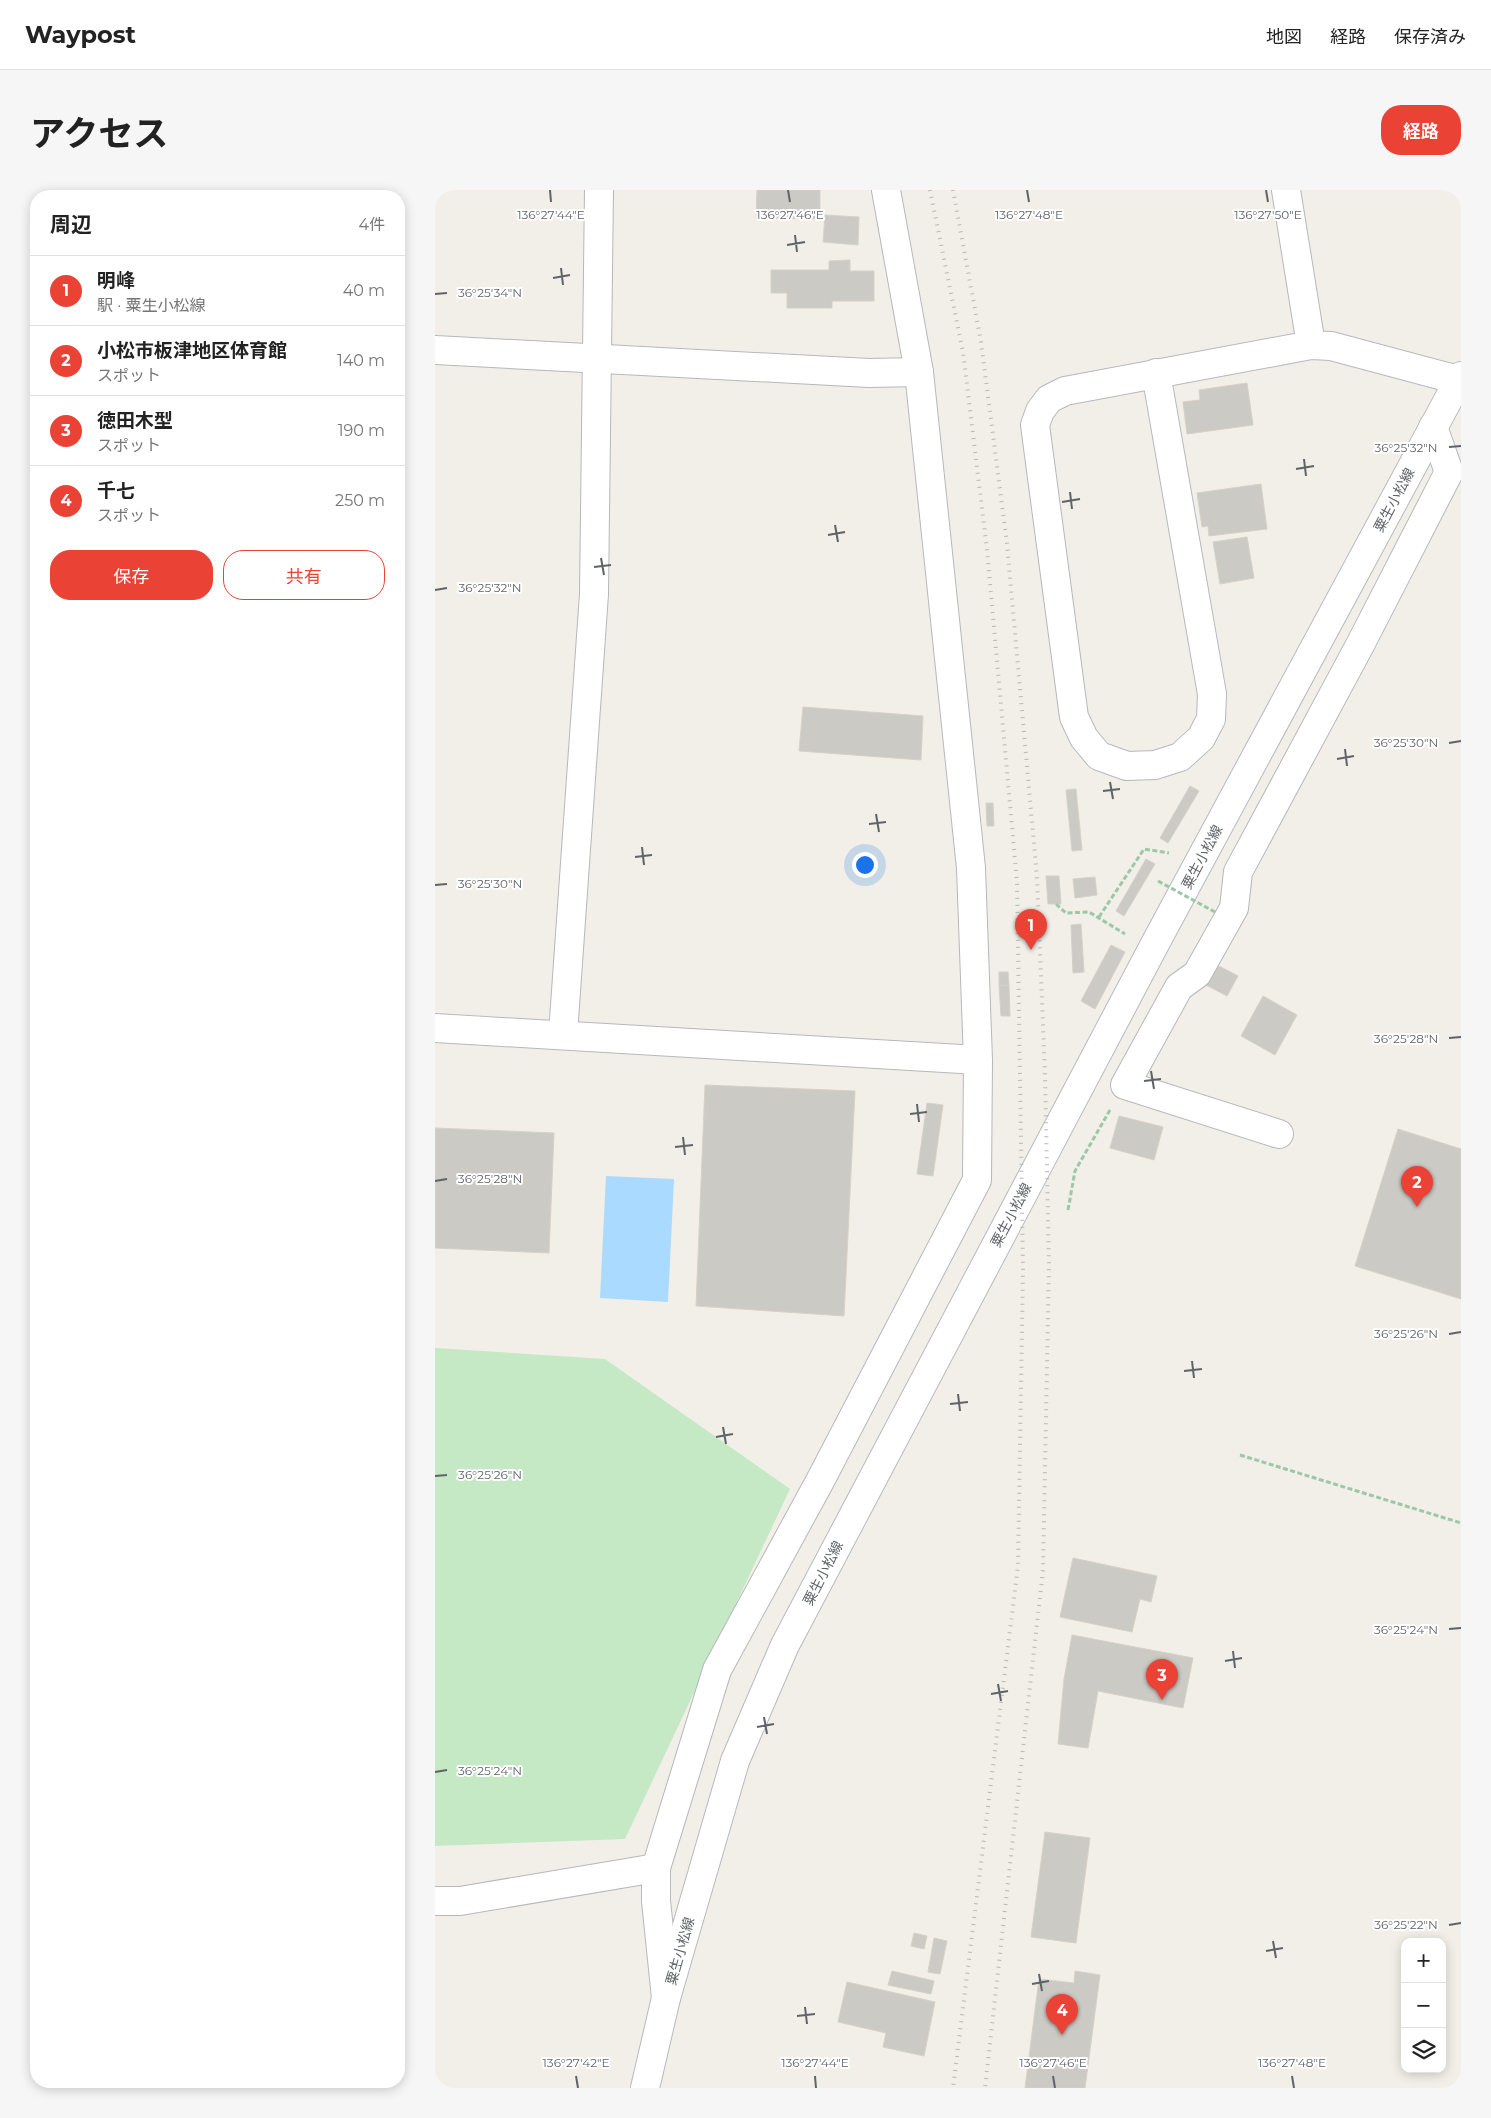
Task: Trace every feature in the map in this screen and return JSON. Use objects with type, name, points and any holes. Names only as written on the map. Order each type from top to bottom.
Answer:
[{"type":"street","points":[[563,1034],[594,594],[599,190]]},
{"type":"street","points":[[666,1998],[656,1901],[655,1868],[717,1670],[820,1481],[977,1180],[978,1060],[971,868],[919,372],[887,190]]},
{"type":"street","points":[[1286,190],[1311,345]]},
{"type":"street","points":[[1156,373],[1212,694],[1211,719],[1201,738],[1180,757],[1155,765],[1127,766],[1099,756],[1083,738],[1074,717],[1035,425],[1040,411],[1049,399],[1065,391],[1156,373],[1311,345],[1331,346],[1460,378]]},
{"type":"street","points":[[435,350],[869,373],[919,372]]},
{"type":"street","name":"粟生小松線","points":[[645,2088],[666,1998],[735,1761],[785,1645],[1143,966],[1460,378]]},
{"type":"street","points":[[1279,1134],[1125,1085],[1179,987],[1197,974],[1234,908],[1238,872],[1360,645],[1449,472],[1433,427]]},
{"type":"street","points":[[435,1028],[563,1034],[978,1060]]},
{"type":"street","points":[[435,1901],[460,1901],[655,1868]]},
{"type":"path","points":[[1158,881],[1215,912]]},
{"type":"path","points":[[1056,904],[1066,913],[1089,912],[1125,934]]},
{"type":"path","points":[[1068,1210],[1075,1171],[1125,1085]]},
{"type":"path","points":[[1240,1455],[1461,1523]]},
{"type":"green space","points":[[435,1348],[605,1359],[790,1489],[625,1839],[435,1846]]},
{"type":"water","points":[[606,1176],[674,1179],[668,1302],[600,1298]]},
{"type":"building","points":[[757,190],[820,190],[820,219],[756,218]]},
{"type":"building","points":[[825,215],[859,217],[858,245],[823,242]]},
{"type":"building","points":[[850,260],[850,271],[874,271],[874,301],[832,301],[832,308],[787,308],[787,293],[771,293],[771,270],[829,270],[829,261]]},
{"type":"building","points":[[1247,383],[1253,425],[1187,434],[1183,402],[1200,400],[1199,390]]},
{"type":"building","points":[[1261,484],[1267,529],[1209,536],[1208,526],[1202,527],[1197,493]]},
{"type":"building","points":[[1247,537],[1254,578],[1220,584],[1213,542]]},
{"type":"building","points":[[803,707],[923,716],[921,760],[799,751]]},
{"type":"building","points":[[1190,786],[1199,791],[1168,843],[1160,838]]},
{"type":"building","points":[[1076,789],[1082,850],[1072,851],[1066,790]]},
{"type":"building","points":[[986,803],[993,803],[994,826],[987,826]]},
{"type":"building","points":[[1146,859],[1155,864],[1124,916],[1116,911]]},
{"type":"building","points":[[1046,876],[1059,876],[1061,904],[1048,904]]},
{"type":"building","points":[[1095,877],[1097,895],[1075,898],[1073,879]]},
{"type":"building","points":[[1081,924],[1084,972],[1073,973],[1071,925]]},
{"type":"building","points":[[1111,945],[1125,952],[1095,1009],[1081,1001]]},
{"type":"building","points":[[1217,965],[1238,976],[1227,996],[1206,985]]},
{"type":"building","points":[[999,972],[1008,972],[1009,985],[999,986]]},
{"type":"building","points":[[1009,985],[1010,1016],[1001,1016],[999,986]]},
{"type":"building","points":[[1263,996],[1297,1015],[1275,1055],[1241,1036]]},
{"type":"building","points":[[705,1085],[855,1091],[844,1316],[696,1306]]},
{"type":"building","points":[[927,1103],[943,1105],[933,1176],[917,1174]]},
{"type":"building","points":[[1119,1116],[1163,1127],[1154,1160],[1110,1148]]},
{"type":"building","points":[[435,1128],[554,1133],[549,1253],[435,1248]]},
{"type":"building","points":[[1398,1129],[1461,1149],[1461,1299],[1355,1266]]},
{"type":"building","points":[[1073,1558],[1157,1576],[1151,1602],[1140,1599],[1132,1632],[1060,1617]]},
{"type":"building","points":[[1072,1635],[1193,1658],[1183,1708],[1098,1691],[1088,1748],[1058,1744],[1064,1679]]},
{"type":"building","points":[[1045,1832],[1090,1838],[1076,1943],[1031,1937]]},
{"type":"building","points":[[914,1933],[927,1936],[924,1949],[911,1946]]},
{"type":"building","points":[[934,1938],[947,1941],[940,1974],[928,1972]]},
{"type":"building","points":[[892,1971],[934,1981],[931,1994],[888,1985]]},
{"type":"building","points":[[1075,1971],[1100,1975],[1085,2088],[1025,2088],[1039,1979],[1074,1983]]},
{"type":"building","points":[[847,1982],[935,2002],[924,2056],[883,2047],[886,2033],[838,2022]]},
{"type":"railway","points":[[930,190],[963,352],[987,550],[1017,882],[1023,1270],[1018,1566],[953,2088]]},
{"type":"railway","points":[[953,190],[981,342],[1007,544],[1037,877],[1045,1075],[1049,1265],[1043,1570],[985,2088]]},
{"type":"place","name":"明峰","points":[[1031,950]]},
{"type":"place","name":"小松市板津地区体育館","points":[[1417,1207]]},
{"type":"place","name":"徳田木型","points":[[1162,1700]]},
{"type":"place","name":"千七","points":[[1062,2035]]}]
